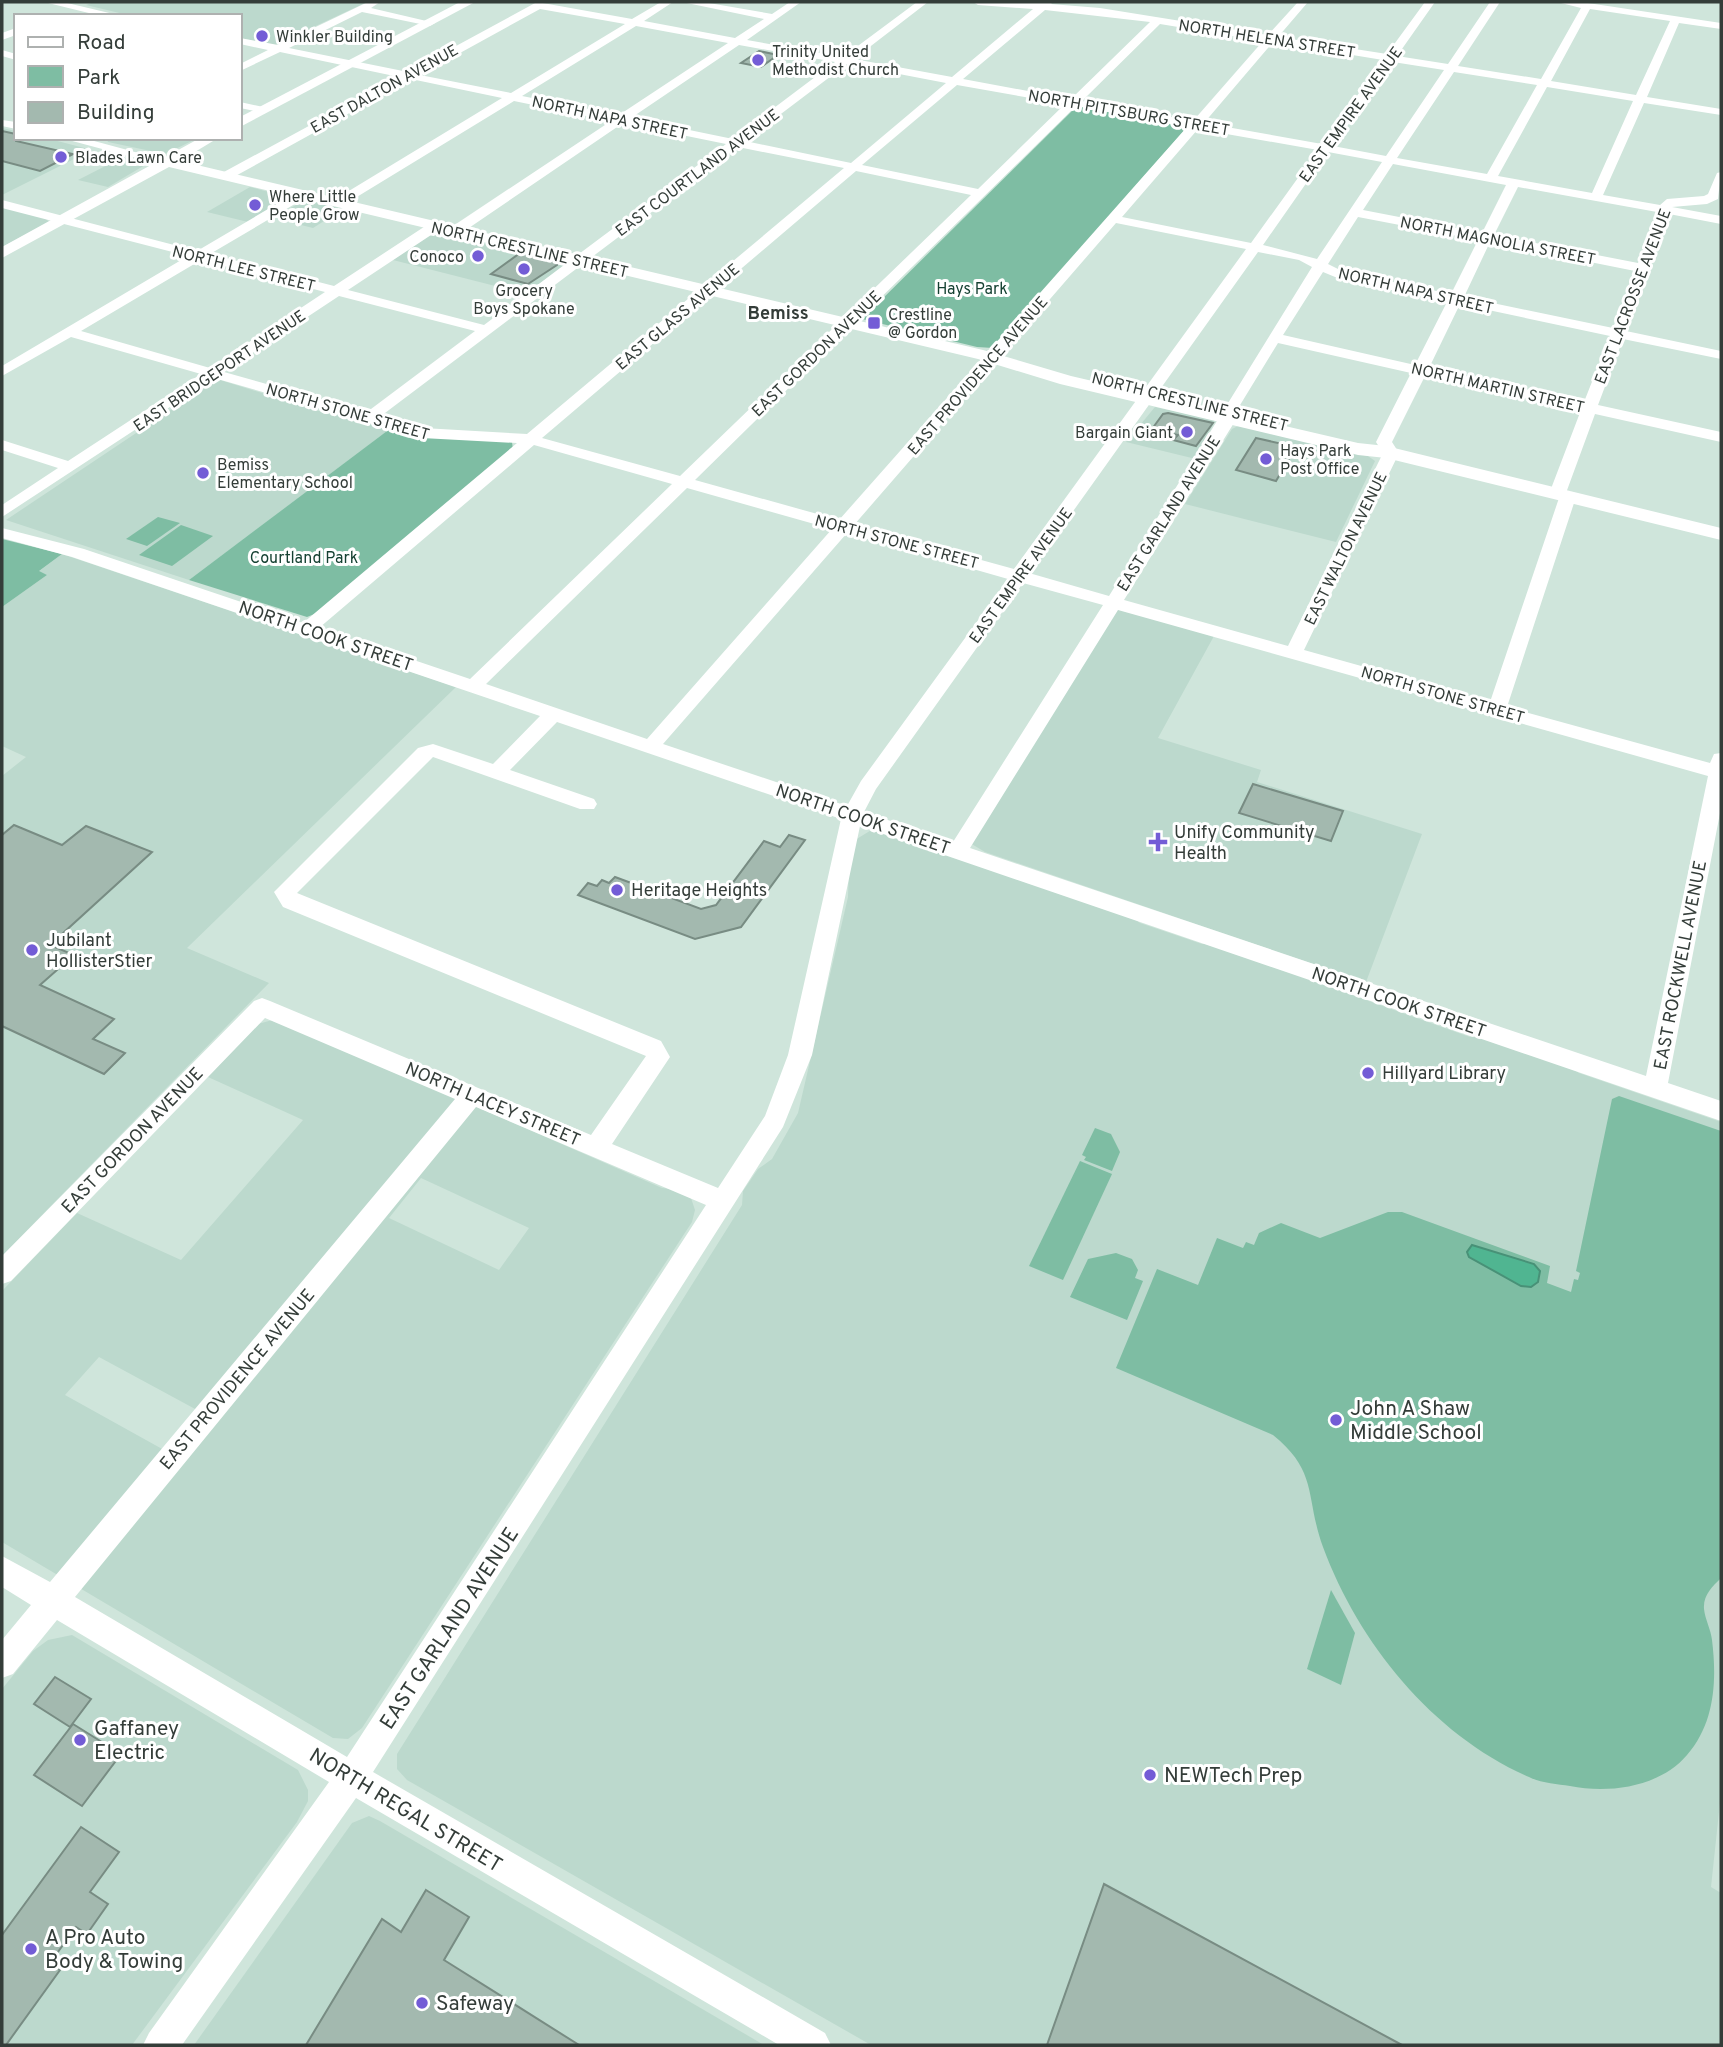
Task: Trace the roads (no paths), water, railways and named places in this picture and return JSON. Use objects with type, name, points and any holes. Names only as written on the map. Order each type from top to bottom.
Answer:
[{"type":"main road","points":[[242,122],[469,2]]},
{"type":"main road","points":[[2,253],[207,140]]},
{"type":"main road","name":"NORTH CRESTLINE STREET","points":[[166,162],[993,358],[1005,364],[1229,414],[1358,449],[1389,452],[1721,534]]},
{"type":"street","points":[[49,2],[107,14]]},
{"type":"street","points":[[57,14],[85,2]]},
{"type":"street","points":[[242,67],[374,2]]},
{"type":"street","points":[[338,203],[668,2]]},
{"type":"street","points":[[687,2],[773,17]]},
{"type":"street","points":[[455,231],[796,2]]},
{"type":"street","name":"EAST COURTLAND AVENUE","points":[[370,417],[923,2]]},
{"type":"street","name":"NORTH HELENA STREET","points":[[978,2],[1044,5],[1159,17],[1270,39],[1721,112]]},
{"type":"street","name":"EAST PROVIDENCE AVENUE","points":[[650,747],[1303,2]]},
{"type":"street","name":"EAST EMPIRE AVENUE","points":[[724,1202],[775,1120],[790,1087],[800,1055],[852,815],[868,786],[1430,2]]},
{"type":"street","name":"EAST GARLAND AVENUE","points":[[958,851],[1354,212],[1495,2]]},
{"type":"street","points":[[1562,2],[1721,26]]},
{"type":"street","points":[[1641,14],[1646,2]]},
{"type":"street","name":"NORTH PITTSBURG STREET","points":[[540,4],[633,24],[1074,101],[1721,220]]},
{"type":"street","name":"EAST DALTON AVENUE","points":[[226,176],[540,4]]},
{"type":"street","name":"EAST GLASS AVENUE","points":[[305,629],[1044,5]]},
{"type":"street","points":[[1490,178],[1587,6]]},
{"type":"street","points":[[360,9],[430,23]]},
{"type":"street","name":"EAST GORDON AVENUE","points":[[474,686],[1159,17]]},
{"type":"street","points":[[1596,197],[1676,19]]},
{"type":"street","name":"NORTH NAPA STREET","points":[[242,41],[981,193]]},
{"type":"street","points":[[242,105],[264,110]]},
{"type":"street","name":"NORTH CRESTLINE STREET","points":[[92,141],[166,162]]},
{"type":"street","name":"EAST LACROSSE AVENUE","points":[[1497,709],[1589,407],[1664,209],[1667,202],[1707,200],[1714,196],[1721,176]]},
{"type":"street","name":"EAST WALTON AVENUE","points":[[1294,653],[1389,452],[1384,442],[1514,182]]},
{"type":"street","points":[[2,372],[301,195]]},
{"type":"street","name":"NORTH LEE STREET","points":[[2,204],[486,330]]},
{"type":"street","name":"NORTH MAGNOLIA STREET","points":[[1354,212],[1643,268]]},
{"type":"street","name":"NORTH NAPA STREET","points":[[1114,219],[1303,257],[1340,275],[1721,355]]},
{"type":"street","name":"EAST BRIDGEPORT AVENUE","points":[[2,513],[435,226]]},
{"type":"street","name":"NORTH STONE STREET","points":[[69,332],[436,436],[530,439],[1294,653],[1721,768]]},
{"type":"street","name":"NORTH MARTIN STREET","points":[[1275,338],[1721,437]]},
{"type":"street","points":[[2,445],[71,467]]},
{"type":"street","name":"NORTH COOK STREET","points":[[2,533],[78,553],[305,629],[1721,1111]]},
{"type":"street","points":[[499,771],[553,714]]},
{"type":"street","points":[[587,804],[445,751],[433,750],[425,753],[285,892],[291,902],[653,1047],[658,1057],[596,1148]]},
{"type":"street","name":"EAST ROCKWELL AVENUE","points":[[1655,1088],[1721,768]]},
{"type":"street","name":"EAST GORDON AVENUE","points":[[2,1273],[262,1007]]},
{"type":"street","name":"NORTH LACEY STREET","points":[[262,1007],[724,1202]]},
{"type":"street","name":"EAST PROVIDENCE AVENUE","points":[[2,1664],[473,1094]]},
{"type":"street","name":"EAST GARLAND AVENUE","points":[[161,2045],[352,1777],[724,1202]]},
{"type":"street","name":"NORTH REGAL STREET","points":[[2,1570],[596,1922],[813,2045]]},
{"type":"place","name":"Winkler Building","points":[[262,36]]},
{"type":"place","name":"Trinity United Methodist Church","points":[[758,60]]},
{"type":"place","name":"Blades Lawn Care","points":[[61,157]]},
{"type":"place","name":"Where Little People Grow","points":[[255,205]]},
{"type":"place","name":"Conoco","points":[[478,256]]},
{"type":"place","name":"Grocery Boys Spokane","points":[[524,269]]},
{"type":"place","name":"Crestline @ Gordon","points":[[874,323]]},
{"type":"place","name":"Bargain Giant","points":[[1187,432]]},
{"type":"place","name":"Hays Park Post Office","points":[[1266,459]]},
{"type":"place","name":"Bemiss Elementary School","points":[[203,473]]},
{"type":"place","name":"Unify Community Health","points":[[1158,842]]},
{"type":"place","name":"Heritage Heights","points":[[617,890]]},
{"type":"place","name":"Jubilant HollisterStier","points":[[32,950]]},
{"type":"place","name":"Hillyard Library","points":[[1368,1073]]},
{"type":"place","name":"John A Shaw Middle School","points":[[1336,1420]]},
{"type":"place","name":"Gaffaney Electric","points":[[80,1740]]},
{"type":"place","name":"NEWTech Prep","points":[[1150,1775]]},
{"type":"place","name":"A Pro Auto Body & Towing","points":[[31,1949]]},
{"type":"place","name":"Safeway","points":[[422,2003]]},
{"type":"district","name":"Bemiss","points":[[778,313]]},
{"type":"park label","name":"Hays Park","points":[[972,288]]},
{"type":"park label","name":"Courtland Park","points":[[304,557]]}]
